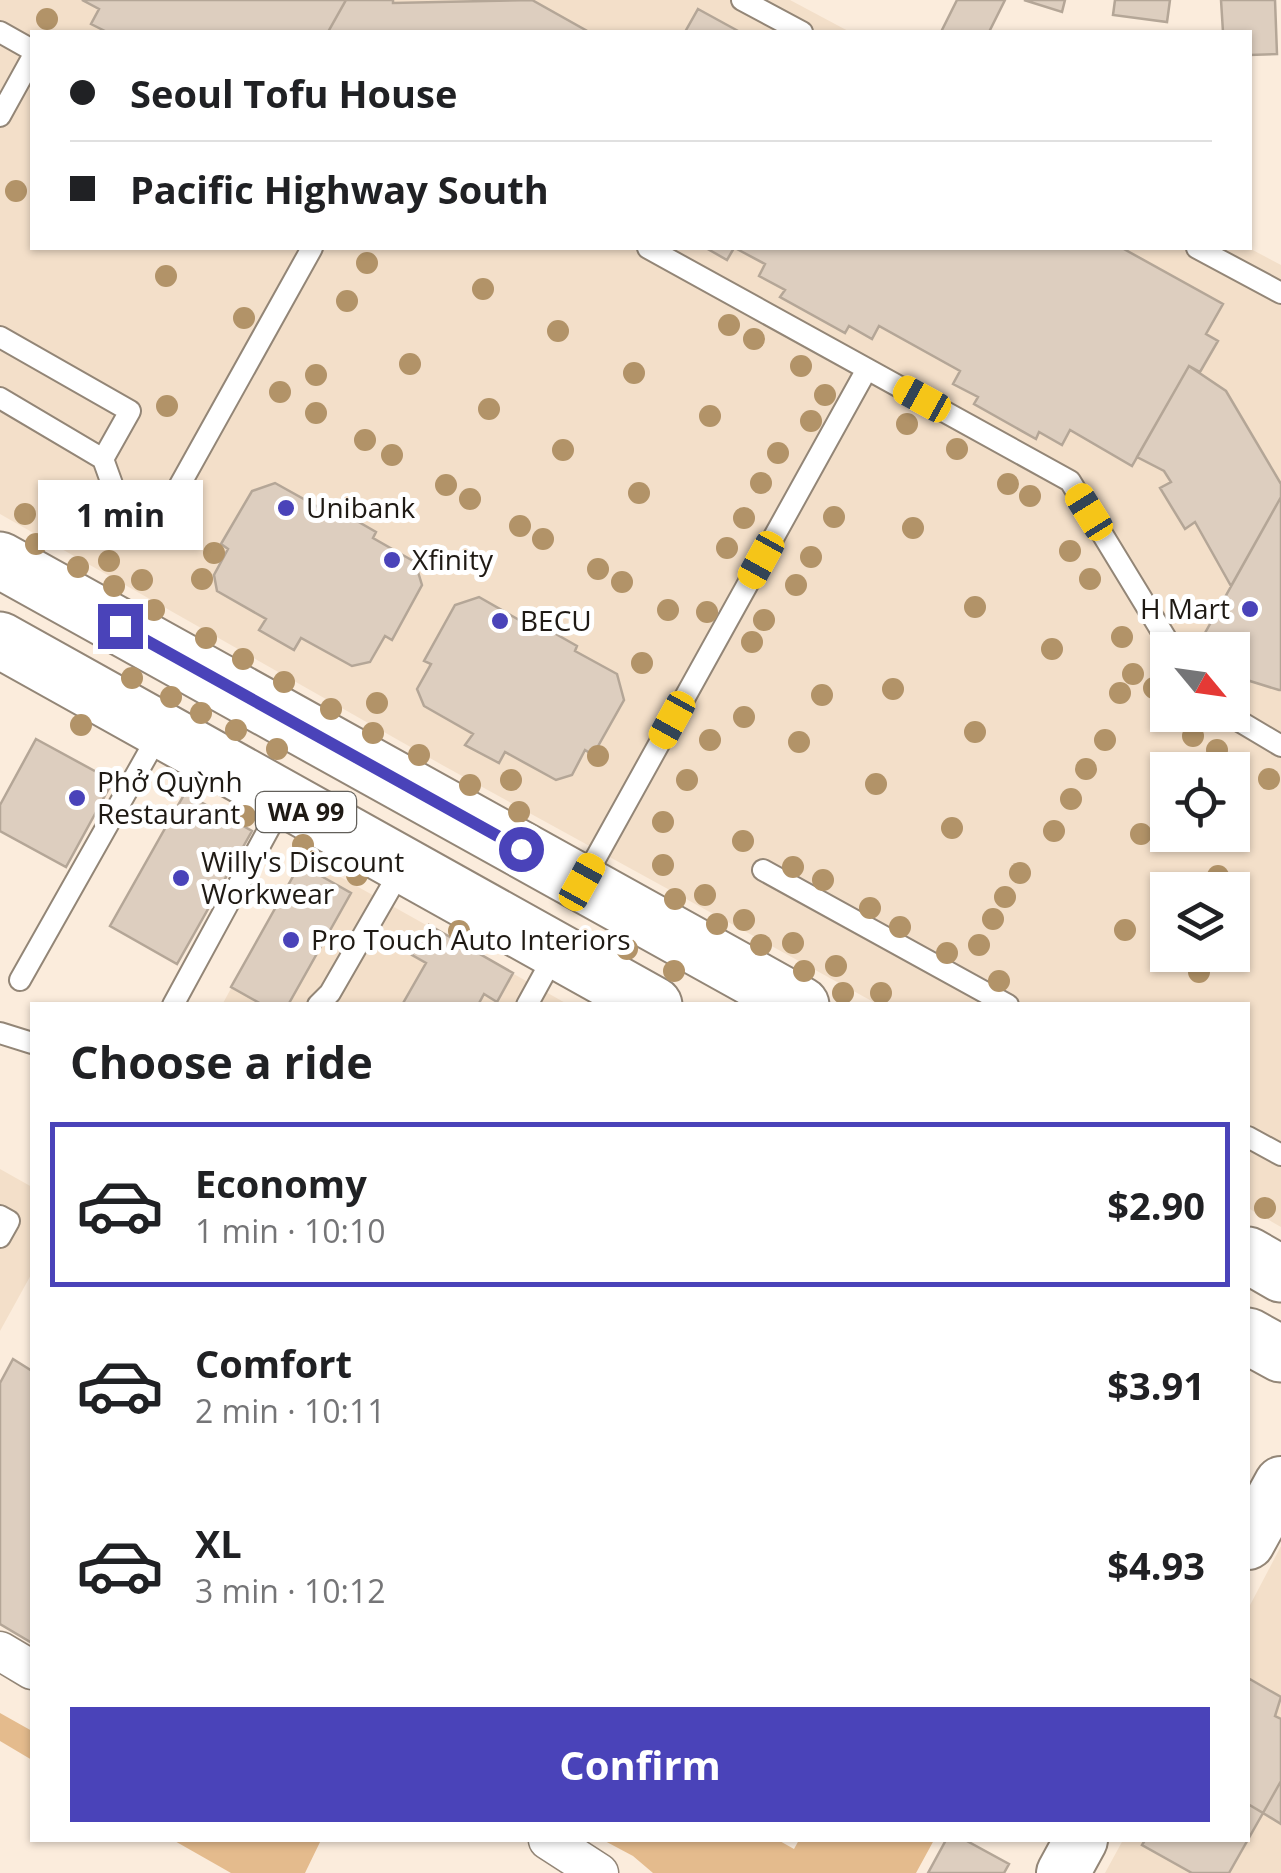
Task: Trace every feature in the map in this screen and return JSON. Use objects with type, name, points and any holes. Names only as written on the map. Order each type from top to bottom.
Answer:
[{"type":"main road","name":"WA 99","points":[[0,560],[796,1002]]},
{"type":"main road","name":"WA 99","points":[[0,640],[649,1002]]},
{"type":"main road","points":[[233,772],[304,775],[530,899],[582,882]]},
{"type":"main road","points":[[1250,1256],[1281,1274]]},
{"type":"main road","points":[[1250,1337],[1281,1354]]},
{"type":"street","points":[[0,1652],[30,1669]]},
{"type":"street","points":[[551,1842],[599,1873]]},
{"type":"street","points":[[1062,1873],[1080,1842]]},
{"type":"lane","points":[[742,0],[798,30]]},
{"type":"lane","points":[[0,32],[30,53]]},
{"type":"lane","points":[[0,116],[30,58]]},
{"type":"lane","points":[[0,398],[103,459],[120,509],[132,521],[147,524],[162,516],[311,250]]},
{"type":"lane","points":[[652,250],[1070,482],[1162,632]]},
{"type":"lane","points":[[1201,250],[1281,293]]},
{"type":"lane","points":[[0,337],[130,411],[103,459]]},
{"type":"lane","points":[[582,882],[867,369]]},
{"type":"lane","points":[[1250,728],[1281,746]]},
{"type":"lane","points":[[20,980],[161,730]]},
{"type":"lane","points":[[175,1002],[285,800]]},
{"type":"lane","points":[[321,1002],[330,993],[402,866]]},
{"type":"lane","points":[[763,870],[1003,1002]]},
{"type":"lane","points":[[529,1002],[557,951]]},
{"type":"lane","points":[[0,1032],[30,1041]]},
{"type":"lane","points":[[1250,1138],[1281,1156]]},
{"type":"lane","points":[[0,1216],[9,1221],[0,1237]]},
{"type":"shaded area","points":[[0,0],[790,0],[846,30],[30,30],[30,250],[1252,250],[1281,265],[1281,1227],[1250,1209],[1250,1002],[874,1002],[444,766],[0,514]]},
{"type":"shaded area","points":[[303,856],[564,1002],[224,1002]]},
{"type":"shaded area","points":[[0,1169],[30,1186],[30,1277],[0,1331]]},
{"type":"shaded area","points":[[1281,1546],[1281,1873],[1105,1873],[1122,1842],[1250,1842],[1250,1605]]},
{"type":"shaded area","points":[[0,1713],[30,1730],[30,1759],[0,1741]]},
{"type":"shaded area","points":[[177,1842],[320,1842],[305,1873],[231,1873]]},
{"type":"shaded area","points":[[607,1842],[782,1842],[794,1849],[798,1842],[933,1842],[916,1873],[653,1873]]},
{"type":"building","points":[[82,0],[346,0],[329,30],[103,30],[91,24],[99,9]]},
{"type":"building","points":[[346,0],[532,0],[585,30],[329,30]]},
{"type":"building","points":[[957,0],[1005,0],[990,30],[942,30]]},
{"type":"building","points":[[1024,0],[1065,0],[1062,12]]},
{"type":"building","points":[[1115,0],[1170,0],[1167,22],[1113,15]]},
{"type":"building","points":[[1221,0],[1275,0],[1277,54],[1252,55],[1252,30],[1223,30]]},
{"type":"building","points":[[698,9],[736,30],[686,30]]},
{"type":"building","points":[[710,250],[733,250],[727,260]]},
{"type":"building","points":[[739,250],[1126,250],[1223,304],[1206,334],[1218,341],[1200,372],[1189,366],[1132,466],[1070,430],[1062,445],[1039,432],[1036,439],[974,404],[978,397],[953,384],[960,371],[879,326],[872,339],[849,326],[845,333],[780,297],[785,290],[759,276],[765,264]]},
{"type":"building","points":[[1189,366],[1226,391],[1281,484],[1281,497],[1231,586],[1195,522],[1185,529],[1160,488],[1171,482],[1164,471],[1137,457]]},
{"type":"building","points":[[275,483],[320,508],[324,502],[376,532],[373,538],[415,562],[422,585],[392,640],[385,636],[370,662],[352,666],[301,638],[294,650],[259,630],[266,619],[217,591],[214,575],[228,549],[221,544],[252,491]]},
{"type":"building","name":"H Mart","points":[[1281,497],[1281,690],[1250,681],[1250,632],[1206,632]]},
{"type":"building","points":[[479,597],[521,621],[524,616],[617,674],[624,700],[593,755],[585,750],[572,775],[556,780],[505,752],[499,763],[465,745],[473,734],[424,706],[417,689],[431,664],[424,661],[455,605]]},
{"type":"building","points":[[36,739],[113,781],[66,867],[0,831],[0,805]]},
{"type":"building","name":"Willy's Discount Workwear","points":[[185,793],[252,831],[177,964],[110,926]]},
{"type":"building","name":"Pro Touch Auto Interiors","points":[[300,864],[351,893],[290,1002],[258,1002],[231,987]]},
{"type":"building","points":[[429,925],[513,973],[497,1002],[484,994],[480,1002],[404,1002],[426,963],[412,955]]},
{"type":"building","points":[[13,1359],[30,1370],[30,1642],[0,1624],[0,1383]]},
{"type":"building","points":[[1250,1679],[1281,1697],[1275,1716],[1281,1719],[1281,1781],[1263,1813],[1250,1805]]},
{"type":"building","points":[[1281,1781],[1281,1824],[1263,1813]]},
{"type":"building","points":[[1250,1805],[1263,1813],[1250,1836]]},
{"type":"building","points":[[945,1842],[969,1842],[1009,1864],[1004,1873],[928,1873]]},
{"type":"building","points":[[1247,1842],[1229,1873],[1192,1873],[1142,1845]]},
{"type":"place","name":"Unibank","points":[[286,508]]},
{"type":"place","name":"Xfinity","points":[[392,560]]},
{"type":"place","name":"H Mart","points":[[1250,609]]},
{"type":"place","name":"BECU","points":[[500,621]]},
{"type":"place","name":"Phở Quỳnh Restaurant","points":[[77,798]]},
{"type":"place","name":"Willy's Discount Workwear","points":[[181,878]]},
{"type":"place","name":"Pro Touch Auto Interiors","points":[[291,940]]},
{"type":"route","points":[[120,626],[521,849]]}]
